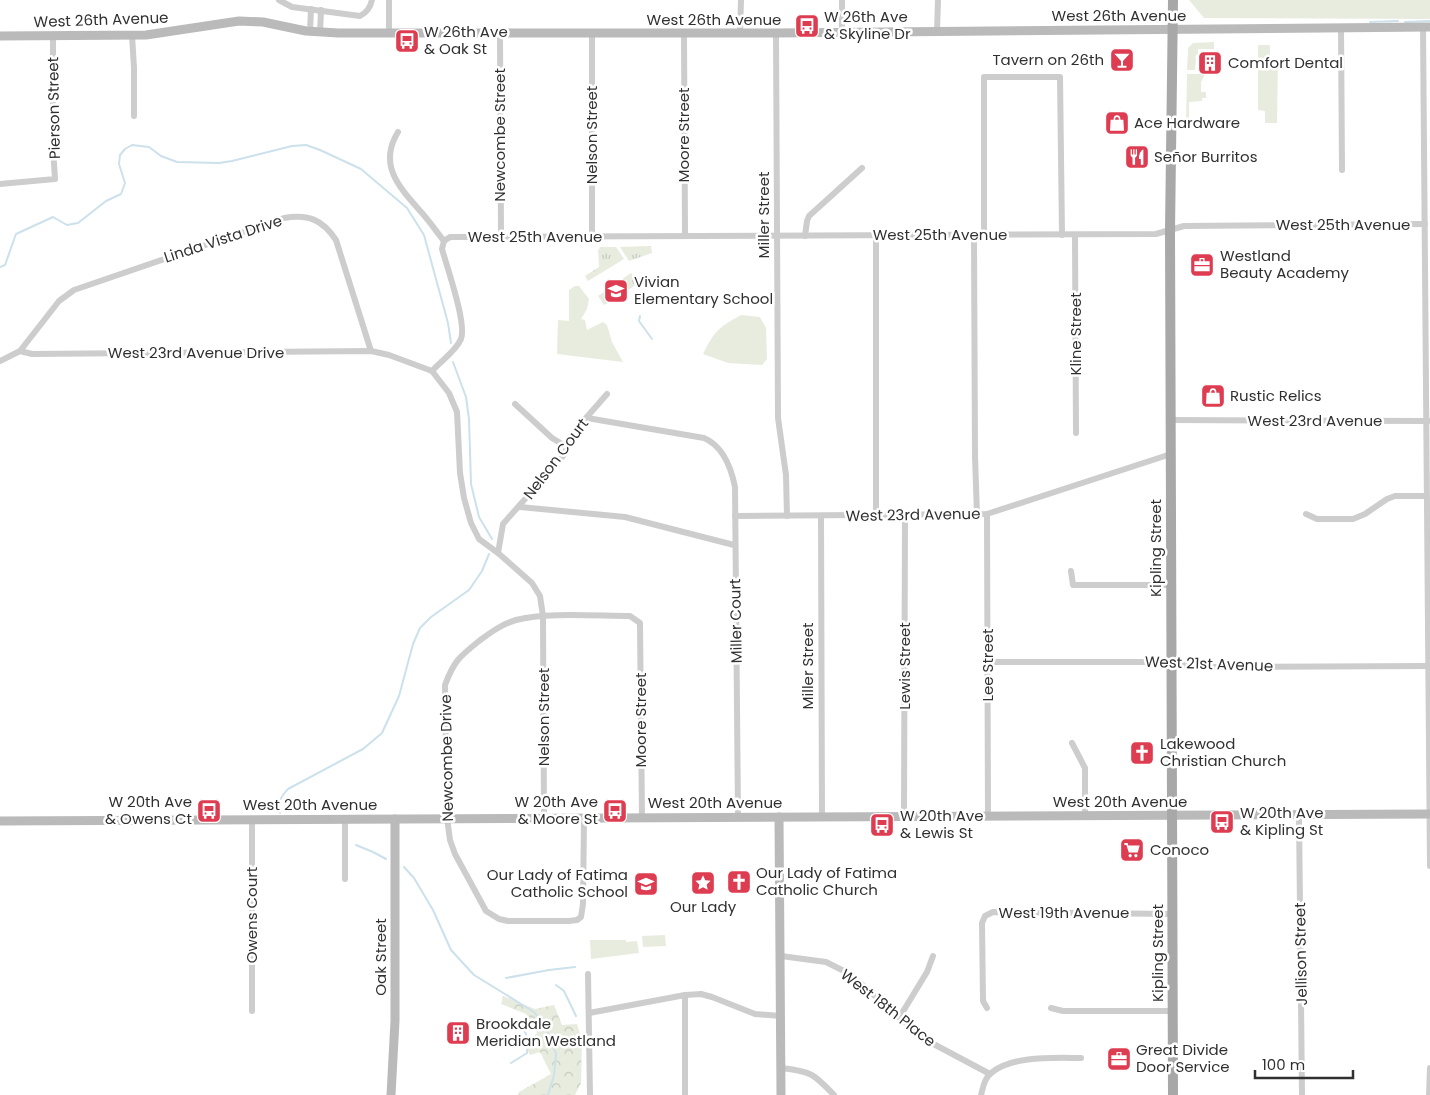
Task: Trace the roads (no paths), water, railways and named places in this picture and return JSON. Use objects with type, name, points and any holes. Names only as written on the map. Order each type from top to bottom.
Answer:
[{"type":"main road","name":"Kipling Street","points":[[1173,0],[1170,231],[1173,1095]]},
{"type":"street","points":[[279,0],[292,7],[360,16],[371,6],[372,0]]},
{"type":"street","points":[[389,0],[389,33]]},
{"type":"street","points":[[740,33],[741,0]]},
{"type":"street","points":[[842,0],[842,32]]},
{"type":"street","points":[[937,32],[938,0]]},
{"type":"street","points":[[311,9],[315,32]]},
{"type":"street","points":[[315,32],[321,10]]},
{"type":"street","name":"West 26th Avenue","points":[[0,36],[159,34],[239,21],[263,22],[315,32],[389,33],[776,33],[1426,27]]},
{"type":"street","points":[[1426,27],[1427,214],[1425,224],[1430,866]]},
{"type":"street","points":[[1341,28],[1342,170]]},
{"type":"street","name":"Newcombe Street","points":[[500,33],[500,237]]},
{"type":"street","name":"Moore Street","points":[[684,33],[685,236]]},
{"type":"street","name":"Miller Street","points":[[776,33],[778,418],[786,475],[787,516]]},
{"type":"street","name":"Nelson Street","points":[[592,34],[592,236]]},
{"type":"street","points":[[132,35],[134,116]]},
{"type":"street","name":"Pierson Street","points":[[0,184],[56,179],[53,148],[53,36]]},
{"type":"street","points":[[984,235],[984,76],[1060,77],[1062,235]]},
{"type":"street","points":[[398,132],[393,139],[391,151],[393,177],[399,188],[444,241],[442,249],[461,321],[462,335],[460,341],[432,371]]},
{"type":"street","points":[[805,236],[809,216],[862,168]]},
{"type":"street","name":"Linda Vista Drive","points":[[0,361],[20,351],[59,301],[74,290],[284,218],[301,216],[318,221],[331,232],[336,240],[371,351]]},
{"type":"street","name":"West 25th Avenue","points":[[444,241],[453,237],[1156,234],[1184,226],[1425,224]]},
{"type":"street","points":[[876,235],[876,515]]},
{"type":"street","points":[[974,235],[977,515]]},
{"type":"street","name":"Kline Street","points":[[1075,235],[1076,433]]},
{"type":"street","name":"West 23rd Avenue Drive","points":[[20,351],[32,354],[371,351]]},
{"type":"street","points":[[371,351],[389,355],[432,371],[449,393],[457,412],[460,472],[464,498],[471,523],[479,538],[532,582],[540,596],[544,616]]},
{"type":"street","name":"Nelson Court","points":[[498,553],[504,524],[563,456],[579,426],[607,394]]},
{"type":"street","points":[[515,404],[552,438],[567,447]]},
{"type":"street","name":"Miller Court","points":[[587,418],[704,438],[720,448],[730,468],[735,487],[734,545],[738,817]]},
{"type":"street","name":"West 23rd Avenue","points":[[1171,420],[1428,421]]},
{"type":"street","name":"West 23rd Avenue","points":[[735,516],[987,514],[1171,454]]},
{"type":"street","points":[[1306,514],[1317,519],[1353,519],[1395,496],[1428,493]]},
{"type":"street","points":[[520,507],[625,517],[734,545]]},
{"type":"street","name":"Lee Street","points":[[987,514],[988,816]]},
{"type":"street","name":"Lewis Street","points":[[904,816],[905,515]]},
{"type":"street","name":"Miller Street","points":[[821,516],[822,817]]},
{"type":"street","points":[[1071,571],[1073,585],[1171,585]]},
{"type":"street","name":"Nelson Street","points":[[544,616],[544,818]]},
{"type":"street","name":"Newcombe Drive","points":[[584,818],[583,904],[580,917],[577,920],[508,921],[498,920],[491,916],[478,898],[455,854],[450,840],[447,818],[445,685],[452,667],[463,654],[496,629],[515,620],[544,616],[630,616],[640,622]]},
{"type":"street","name":"Moore Street","points":[[640,622],[642,818]]},
{"type":"street","name":"West 21st Avenue","points":[[988,662],[1152,662],[1206,667],[1429,666]]},
{"type":"street","points":[[1072,743],[1085,768],[1085,816]]},
{"type":"street","name":"Jellison Street","points":[[1299,814],[1302,1095]]},
{"type":"street","name":"West 20th Avenue","points":[[0,821],[1430,814]]},
{"type":"street","points":[[779,817],[781,1095]]},
{"type":"street","name":"Oak Street","points":[[391,1095],[395,1021],[395,818]]},
{"type":"street","name":"Owens Court","points":[[252,819],[252,1011]]},
{"type":"street","points":[[345,819],[345,879]]},
{"type":"street","name":"West 19th Avenue","points":[[986,1008],[983,1001],[982,923],[985,916],[993,912],[1172,914]]},
{"type":"street","name":"West 18th Place","points":[[781,956],[832,965],[859,982],[926,1040],[990,1074]]},
{"type":"street","points":[[899,1018],[927,972],[933,956]]},
{"type":"street","points":[[588,974],[590,1095]]},
{"type":"street","points":[[589,1013],[685,995],[701,994],[755,1014],[781,1016]]},
{"type":"street","points":[[685,995],[685,1095]]},
{"type":"street","points":[[1051,1008],[1063,1011],[1173,1011]]},
{"type":"street","points":[[981,1095],[990,1074],[1008,1065],[1028,1060],[1081,1058]]},
{"type":"street","points":[[781,1068],[802,1070],[817,1077],[834,1095]]},
{"type":"street","points":[[1430,1068],[1430,1095]]},
{"type":"waterway","points":[[1370,22],[1398,21]]},
{"type":"waterway","points":[[1405,22],[1430,21]]},
{"type":"waterway","points":[[0,267],[5,265],[16,234],[53,217],[67,225],[78,223],[106,201],[121,194],[125,183],[119,164],[120,155],[132,145],[149,147],[161,156],[177,162],[219,163],[292,146],[306,145],[361,169],[407,208],[424,235],[448,323],[451,343]]},
{"type":"waterway","points":[[640,316],[639,321],[652,339]]},
{"type":"waterway","points":[[453,362],[466,397],[469,419],[471,484],[479,517],[492,539]]},
{"type":"waterway","points":[[280,813],[280,800],[288,789],[363,749],[382,733],[399,696],[413,644],[420,628],[431,617],[469,590],[482,571],[489,554]]},
{"type":"waterway","points":[[356,845],[386,859]]},
{"type":"waterway","points":[[404,867],[414,878],[433,910],[451,950],[474,975],[534,1012],[546,1028],[556,1054],[554,1075],[548,1095]]},
{"type":"waterway","points":[[506,978],[575,967]]},
{"type":"waterway","points":[[556,985],[564,991],[576,1016]]},
{"type":"waterway","points":[[520,1022],[526,1034],[527,1047]]},
{"type":"waterway","points":[[511,1063],[527,1053],[527,1050]]},
{"type":"place","name":"W 26th Ave & Skyline Dr","points":[[807,26]]},
{"type":"place","name":"W 26th Ave & Oak St","points":[[407,41]]},
{"type":"place","name":"Tavern on 26th","points":[[1122,60]]},
{"type":"place","name":"Comfort Dental","points":[[1210,63]]},
{"type":"place","name":"Ace Hardware","points":[[1117,123]]},
{"type":"place","name":"Señor Burritos","points":[[1137,157]]},
{"type":"place","name":"Westland Beauty Academy","points":[[1202,265]]},
{"type":"place","name":"Vivian Elementary School","points":[[616,291]]},
{"type":"place","name":"Rustic Relics","points":[[1213,396]]},
{"type":"place","name":"Lakewood Christian Church","points":[[1142,753]]},
{"type":"place","name":"W 20th Ave & Owens Ct","points":[[209,811]]},
{"type":"place","name":"W 20th Ave & Moore St","points":[[615,811]]},
{"type":"place","name":"W 20th Ave & Kipling St","points":[[1222,822]]},
{"type":"place","name":"W 20th Ave & Lewis St","points":[[882,825]]},
{"type":"place","name":"Conoco","points":[[1132,850]]},
{"type":"place","name":"Our Lady of Fatima Catholic Church","points":[[739,882]]},
{"type":"place","name":"Our Lady","points":[[703,883]]},
{"type":"place","name":"Our Lady of Fatima Catholic School","points":[[646,884]]},
{"type":"place","name":"Brookdale Meridian Westland","points":[[458,1033]]},
{"type":"place","name":"Great Divide Door Service","points":[[1119,1059]]}]
